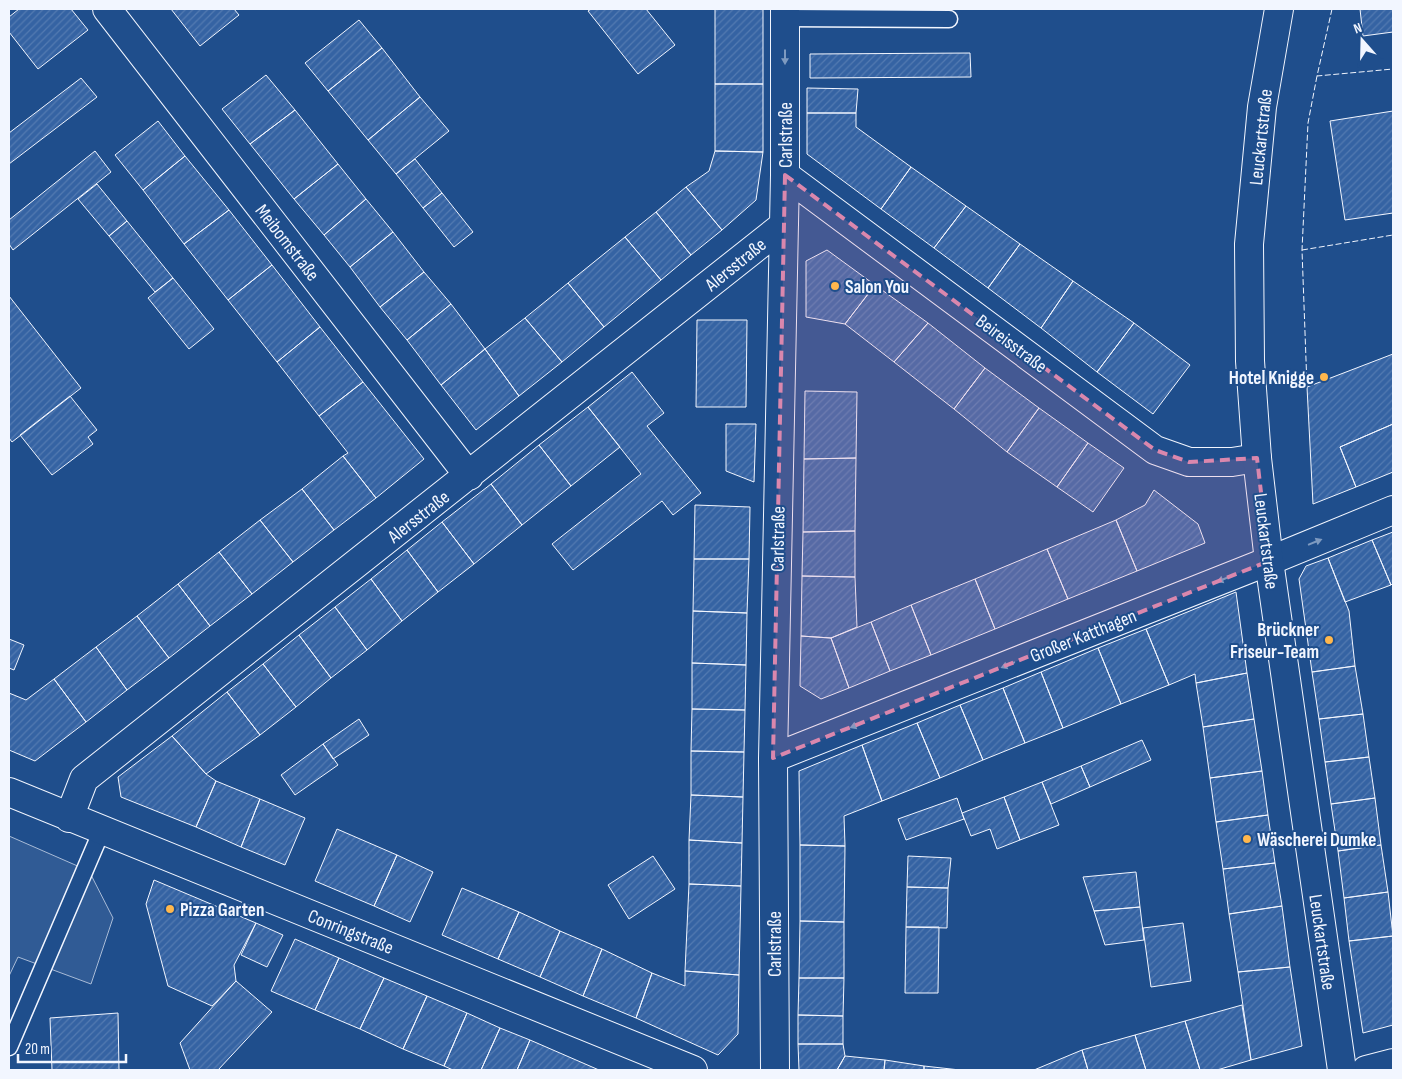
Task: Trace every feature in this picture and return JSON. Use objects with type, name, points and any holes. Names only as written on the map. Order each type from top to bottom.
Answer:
[{"type":"street","name":"Meibomstraße","points":[[107,9],[469,476]]},
{"type":"street","name":"Leuckartstraße","points":[[1279,9],[1262,107],[1249,244],[1250,361],[1257,458],[1270,561],[1342,1070]]},
{"type":"street","name":"Carlstraße","points":[[775,1070],[772,758],[785,174],[785,13]]},
{"type":"street","name":"Beireisstraße","points":[[785,174],[1155,450],[1189,462],[1232,462],[1257,458]]},
{"type":"street","name":"Alersstraße","points":[[70,818],[84,779],[784,225]]},
{"type":"street","name":"Großer Katthagen","points":[[772,758],[1270,561],[1393,510]]},
{"type":"street","name":"Conringstraße","points":[[9,792],[693,1070]]},
{"type":"street","points":[[1366,1070],[1393,1063]]},
{"type":"lane","points":[[785,13],[949,19]]},
{"type":"lane","points":[[9,1047],[102,830]]},
{"type":"highlighted area","points":[[785,175],[1155,450],[1189,462],[1257,458],[1269,561],[773,758]]},
{"type":"shaded area","points":[[9,836],[89,871],[113,918],[91,984],[18,957],[9,976]]},
{"type":"building","points":[[19,9],[71,9],[88,30],[38,69],[9,32],[9,17]]},
{"type":"building","points":[[171,9],[234,9],[239,15],[200,46]]},
{"type":"building","points":[[591,9],[646,9],[675,45],[638,74],[588,11]]},
{"type":"building","points":[[715,9],[763,9],[763,84],[715,84]]},
{"type":"building","points":[[1360,9],[1393,9],[1393,32],[1363,36]]},
{"type":"building","points":[[359,20],[382,48],[328,91],[305,63]]},
{"type":"building","points":[[382,48],[420,97],[368,140],[328,91]]},
{"type":"building","points":[[970,53],[971,77],[810,78],[810,54]]},
{"type":"building","points":[[266,75],[295,110],[250,144],[222,109]]},
{"type":"building","points":[[81,78],[97,97],[9,164],[9,133]]},
{"type":"building","points":[[715,84],[763,84],[763,152],[715,151]]},
{"type":"building","points":[[807,88],[858,89],[856,113],[807,113]]},
{"type":"building","points":[[420,97],[449,131],[396,174],[368,140]]},
{"type":"building","points":[[295,110],[338,164],[294,199],[250,144]]},
{"type":"building","points":[[1393,111],[1393,213],[1345,220],[1330,121]]},
{"type":"building","points":[[807,113],[856,113],[856,127],[911,167],[881,209],[807,154]]},
{"type":"building","points":[[158,121],[185,156],[143,190],[115,155]]},
{"type":"building","points":[[95,151],[111,172],[13,250],[9,244],[9,220]]},
{"type":"building","points":[[715,151],[763,152],[756,200],[722,230],[686,187],[709,171]]},
{"type":"building","points":[[185,156],[229,210],[184,244],[143,190]]},
{"type":"building","points":[[415,159],[442,193],[423,208],[396,174]]},
{"type":"building","points":[[338,164],[366,199],[324,235],[294,199]]},
{"type":"building","points":[[911,167],[966,206],[934,248],[881,209]]},
{"type":"building","points":[[97,184],[127,221],[109,236],[78,199]]},
{"type":"building","points":[[686,187],[722,230],[691,255],[656,212]]},
{"type":"building","points":[[442,193],[473,232],[454,247],[423,208]]},
{"type":"building","points":[[366,199],[393,232],[350,267],[324,235]]},
{"type":"building","points":[[966,206],[1020,244],[988,288],[934,248]]},
{"type":"building","points":[[229,210],[272,265],[228,300],[184,244]]},
{"type":"building","points":[[656,212],[691,255],[661,280],[625,237]]},
{"type":"building","points":[[127,221],[173,278],[155,292],[109,236]]},
{"type":"building","points":[[393,232],[424,272],[380,307],[350,267]]},
{"type":"building","points":[[625,237],[661,280],[604,327],[568,283]]},
{"type":"building","points":[[1020,244],[1073,281],[1041,328],[988,288]]},
{"type":"building","points":[[827,250],[875,285],[845,324],[806,317],[806,261]]},
{"type":"building","points":[[272,265],[320,327],[277,362],[228,300]]},
{"type":"building","points":[[424,272],[451,304],[407,340],[380,307]]},
{"type":"building","points":[[173,278],[214,329],[189,349],[148,298]]},
{"type":"building","points":[[1073,281],[1134,323],[1097,372],[1041,328]]},
{"type":"building","points":[[568,283],[604,327],[562,362],[525,318]]},
{"type":"building","points":[[875,285],[928,323],[894,362],[845,324]]},
{"type":"building","points":[[9,296],[81,388],[12,442],[9,438]]},
{"type":"building","points":[[451,304],[485,349],[441,385],[407,340]]},
{"type":"building","points":[[525,318],[562,362],[519,396],[485,349]]},
{"type":"building","points":[[697,320],[747,320],[746,407],[696,407]]},
{"type":"building","points":[[928,323],[985,368],[954,409],[894,362]]},
{"type":"building","points":[[1134,323],[1190,365],[1153,414],[1097,372]]},
{"type":"building","points":[[320,327],[363,382],[319,416],[277,362]]},
{"type":"building","points":[[485,349],[519,396],[476,430],[441,385]]},
{"type":"building","points":[[1393,354],[1393,424],[1340,447],[1356,487],[1313,504],[1307,387]]},
{"type":"building","points":[[985,368],[1039,408],[1007,452],[954,409]]},
{"type":"building","points":[[632,372],[664,413],[647,426],[701,493],[673,515],[662,501],[573,570],[552,544],[641,474],[588,407]]},
{"type":"building","points":[[363,382],[424,459],[376,498],[343,456],[348,453],[319,416]]},
{"type":"building","points":[[805,391],[857,392],[856,458],[804,459]]},
{"type":"building","points":[[70,396],[97,430],[88,437],[93,444],[52,475],[20,435]]},
{"type":"building","points":[[588,407],[620,447],[571,486],[539,445]]},
{"type":"building","points":[[1039,408],[1088,443],[1057,487],[1007,452]]},
{"type":"building","points":[[726,424],[756,424],[754,482],[726,471]]},
{"type":"building","points":[[1393,424],[1393,472],[1356,487],[1340,447]]},
{"type":"building","points":[[1088,443],[1124,468],[1093,512],[1057,487]]},
{"type":"building","points":[[539,445],[571,486],[522,525],[491,484]]},
{"type":"building","points":[[343,456],[376,498],[334,530],[302,489]]},
{"type":"building","points":[[856,458],[855,531],[803,532],[804,459]]},
{"type":"building","points":[[491,484],[522,525],[474,564],[442,522]]},
{"type":"building","points":[[302,489],[334,530],[293,562],[260,520]]},
{"type":"building","points":[[1154,490],[1198,524],[1205,543],[1137,571],[1116,520],[1145,505]]},
{"type":"building","points":[[695,505],[750,507],[749,559],[694,559]]},
{"type":"building","points":[[260,520],[293,562],[252,594],[219,552]]},
{"type":"building","points":[[1116,520],[1137,571],[1068,599],[1047,549]]},
{"type":"building","points":[[442,522],[474,564],[438,592],[407,550]]},
{"type":"building","points":[[855,531],[855,577],[802,576],[803,532]]},
{"type":"building","points":[[1393,532],[1393,583],[1391,585],[1372,540]]},
{"type":"building","points":[[1372,540],[1391,585],[1345,602],[1328,558]]},
{"type":"building","points":[[1047,549],[1068,599],[995,629],[975,579]]},
{"type":"building","points":[[407,550],[438,592],[402,621],[371,579]]},
{"type":"building","points":[[219,552],[252,594],[210,626],[178,584]]},
{"type":"building","points":[[1328,558],[1349,611],[1355,666],[1312,672],[1299,579],[1306,566]]},
{"type":"building","points":[[694,559],[749,559],[747,613],[693,611]]},
{"type":"building","points":[[802,576],[855,577],[857,627],[831,638],[801,636]]},
{"type":"building","points":[[371,579],[402,621],[367,650],[335,607]]},
{"type":"building","points":[[975,579],[995,629],[931,655],[911,605]]},
{"type":"building","points":[[178,584],[210,626],[169,658],[137,616]]},
{"type":"building","points":[[1236,592],[1247,673],[1196,683],[1195,674],[1169,685],[1146,629]]},
{"type":"building","points":[[911,605],[931,655],[890,671],[871,622]]},
{"type":"building","points":[[335,607],[367,650],[331,678],[299,635]]},
{"type":"building","points":[[693,611],[747,613],[746,665],[692,663]]},
{"type":"building","points":[[137,616],[169,658],[127,690],[96,647]]},
{"type":"building","points":[[871,622],[890,671],[849,688],[831,638]]},
{"type":"building","points":[[1146,629],[1169,685],[1121,704],[1098,648]]},
{"type":"building","points":[[299,635],[331,678],[296,707],[263,664]]},
{"type":"building","points":[[801,636],[831,638],[849,688],[821,699],[800,686]]},
{"type":"building","points":[[9,639],[24,645],[14,670],[9,668]]},
{"type":"building","points":[[96,647],[127,690],[86,722],[54,679]]},
{"type":"building","points":[[1098,648],[1121,704],[1063,728],[1041,672]]},
{"type":"building","points":[[692,663],[746,665],[745,710],[692,709]]},
{"type":"building","points":[[263,664],[296,707],[260,735],[227,692]]},
{"type":"building","points":[[1355,666],[1363,714],[1319,719],[1312,672]]},
{"type":"building","points":[[1041,672],[1063,728],[1025,743],[1003,688]]},
{"type":"building","points":[[1247,673],[1254,719],[1203,727],[1196,683]]},
{"type":"building","points":[[54,679],[86,722],[35,761],[9,750],[9,693],[26,700]]},
{"type":"building","points":[[1003,688],[1025,743],[983,760],[960,705]]},
{"type":"building","points":[[227,692],[260,735],[206,774],[172,736]]},
{"type":"building","points":[[960,705],[983,760],[940,778],[917,723]]},
{"type":"building","points":[[692,709],[745,710],[744,752],[691,751]]},
{"type":"building","points":[[1363,714],[1369,757],[1325,762],[1319,719]]},
{"type":"building","points":[[359,719],[369,735],[333,759],[323,744]]},
{"type":"building","points":[[1254,719],[1262,771],[1210,778],[1203,727]]},
{"type":"building","points":[[917,723],[940,778],[882,801],[862,745]]},
{"type":"building","points":[[172,736],[206,774],[216,781],[196,827],[121,797],[118,777]]},
{"type":"building","points":[[1142,740],[1151,760],[1090,787],[1081,766]]},
{"type":"building","points":[[323,744],[338,765],[295,795],[281,775]]},
{"type":"building","points":[[862,745],[882,801],[844,816],[845,846],[800,845],[799,771]]},
{"type":"building","points":[[691,751],[744,752],[743,797],[691,795]]},
{"type":"building","points":[[1369,757],[1375,798],[1331,804],[1325,762]]},
{"type":"building","points":[[1081,766],[1090,787],[1051,804],[1042,782]]},
{"type":"building","points":[[1262,771],[1268,815],[1216,822],[1210,778]]},
{"type":"building","points":[[216,781],[260,799],[241,847],[196,827]]},
{"type":"building","points":[[1042,782],[1059,825],[1020,840],[1004,797]]},
{"type":"building","points":[[691,795],[743,797],[742,843],[689,840]]},
{"type":"building","points":[[1004,797],[1020,840],[997,849],[990,829],[971,836],[962,813]]},
{"type":"building","points":[[957,798],[964,819],[906,840],[898,819]]},
{"type":"building","points":[[1375,798],[1381,845],[1338,851],[1331,804]]},
{"type":"building","points":[[260,799],[305,818],[285,865],[241,847]]},
{"type":"building","points":[[1268,815],[1275,863],[1223,869],[1216,822]]},
{"type":"building","points":[[337,829],[397,855],[374,906],[315,881]]},
{"type":"building","points":[[689,840],[742,843],[741,886],[689,884]]},
{"type":"building","points":[[800,845],[845,846],[844,922],[800,921]]},
{"type":"building","points":[[1381,845],[1388,892],[1344,898],[1338,851]]},
{"type":"building","points":[[397,855],[433,872],[410,922],[374,906]]},
{"type":"building","points":[[653,856],[675,889],[629,919],[608,885]]},
{"type":"building","points":[[908,856],[951,858],[948,888],[907,887]]},
{"type":"building","points":[[1275,863],[1282,906],[1229,914],[1223,869]]},
{"type":"building","points":[[1136,872],[1140,907],[1094,911],[1083,877]]},
{"type":"building","points":[[154,880],[256,923],[234,965],[236,981],[212,1006],[168,986],[146,904]]},
{"type":"building","points":[[689,884],[741,886],[739,975],[685,971]]},
{"type":"building","points":[[907,887],[948,888],[947,928],[906,927]]},
{"type":"building","points":[[462,888],[519,912],[498,959],[442,935]]},
{"type":"building","points":[[1388,892],[1393,936],[1349,941],[1344,898]]},
{"type":"building","points":[[1282,906],[1290,967],[1238,972],[1229,914]]},
{"type":"building","points":[[1140,907],[1144,940],[1105,945],[1094,911]]},
{"type":"building","points":[[519,912],[560,931],[540,977],[498,959]]},
{"type":"building","points":[[800,921],[844,922],[844,978],[799,978]]},
{"type":"building","points":[[256,923],[283,935],[267,967],[241,955]]},
{"type":"building","points":[[1183,923],[1191,981],[1151,987],[1143,928]]},
{"type":"building","points":[[906,927],[939,927],[938,993],[905,993]]},
{"type":"building","points":[[560,931],[602,949],[583,996],[540,977]]},
{"type":"building","points":[[1393,936],[1393,1025],[1363,1033],[1349,941]]},
{"type":"building","points":[[295,939],[339,958],[315,1010],[271,991]]},
{"type":"building","points":[[602,949],[652,973],[636,1018],[583,996]]},
{"type":"building","points":[[339,958],[384,978],[360,1029],[315,1010]]},
{"type":"building","points":[[1290,967],[1302,1046],[1251,1060],[1238,972]]},
{"type":"building","points":[[685,971],[739,975],[738,1034],[718,1055],[636,1018],[652,973],[685,986]]},
{"type":"building","points":[[384,978],[427,996],[403,1049],[360,1029]]},
{"type":"building","points":[[799,978],[844,978],[843,1016],[798,1015]]},
{"type":"building","points":[[236,981],[272,1012],[218,1070],[190,1070],[180,1043]]},
{"type":"building","points":[[427,996],[467,1013],[444,1066],[403,1049]]},
{"type":"building","points":[[1242,1005],[1251,1060],[1217,1070],[1200,1070],[1185,1021]]},
{"type":"building","points":[[118,1013],[119,1070],[52,1070],[50,1018]]},
{"type":"building","points":[[467,1013],[500,1028],[481,1070],[453,1070],[444,1066]]},
{"type":"building","points":[[798,1015],[843,1016],[843,1044],[798,1044]]},
{"type":"building","points":[[1185,1021],[1200,1070],[1146,1070],[1135,1035]]},
{"type":"building","points":[[500,1028],[530,1040],[517,1070],[481,1070]]},
{"type":"building","points":[[1135,1035],[1146,1070],[1088,1070],[1082,1050]]},
{"type":"building","points":[[530,1040],[599,1070],[517,1070]]},
{"type":"building","points":[[798,1044],[843,1044],[845,1056],[837,1070],[799,1070]]},
{"type":"building","points":[[1082,1050],[1088,1070],[1034,1070]]},
{"type":"building","points":[[845,1056],[885,1060],[884,1070],[837,1070]]},
{"type":"building","points":[[885,1060],[924,1066],[924,1070],[884,1070]]},
{"type":"building","points":[[924,1066],[960,1070],[924,1070]]},
{"type":"fence","points":[[1332,9],[1317,76],[1393,69]]},
{"type":"fence","points":[[1307,387],[1302,250],[1308,123],[1317,76]]},
{"type":"fence","points":[[1302,250],[1393,235]]},
{"type":"place","name":"Salon You","points":[[835,286]]},
{"type":"place","name":"Hotel Knigge","points":[[1324,377]]},
{"type":"place","name":"Brückner Friseur-Team","points":[[1329,640]]},
{"type":"place","name":"Wäscherei Dumke","points":[[1247,839]]},
{"type":"place","name":"Pizza Garten","points":[[170,909]]}]
